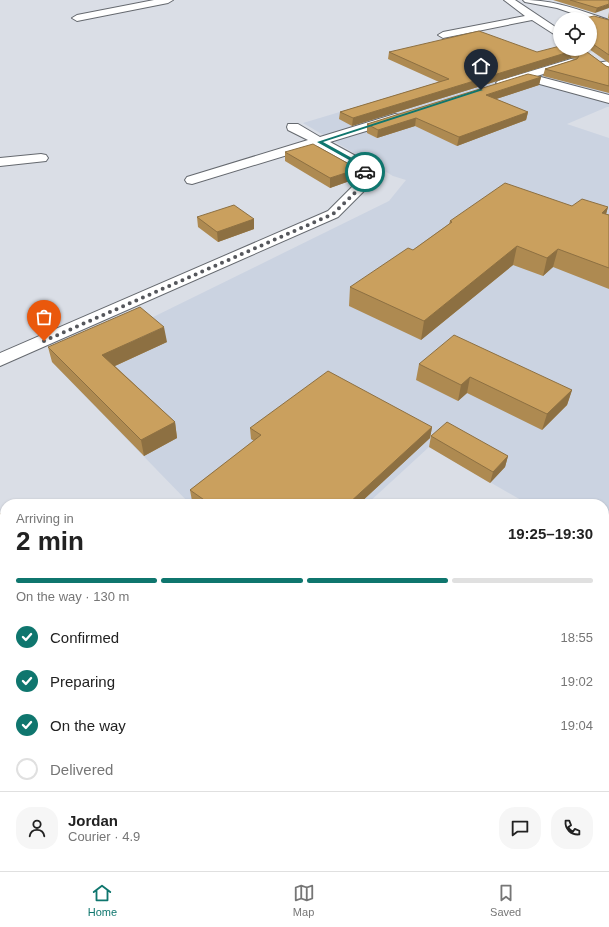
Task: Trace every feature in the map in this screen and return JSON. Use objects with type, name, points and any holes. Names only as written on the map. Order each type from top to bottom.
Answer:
[{"type":"street","points":[[77,18],[168,0]]},
{"type":"street","points":[[509,0],[553,31]]},
{"type":"street","points":[[528,0],[559,6],[609,23]]},
{"type":"street","points":[[443,35],[533,17]]},
{"type":"street","points":[[590,57],[606,66]]},
{"type":"street","points":[[488,88],[571,62]]},
{"type":"street","points":[[525,76],[609,99]]},
{"type":"street","points":[[192,180],[408,114]]},
{"type":"street","points":[[0,360],[333,214],[369,179],[360,164],[292,127]]},
{"type":"street","points":[[0,162],[41,158]]},
{"type":"shaded area","points":[[553,48],[553,56],[573,56],[609,76],[609,107],[567,124],[609,138],[609,499],[519,499],[429,447],[372,499],[185,499],[52,362],[143,322],[389,201],[406,180],[393,176],[303,123]]},
{"type":"building","points":[[570,0],[609,0],[609,4],[597,8]]},
{"type":"building","points":[[597,17],[609,20],[609,55],[597,47]]},
{"type":"building","points":[[479,31],[537,52],[553,48],[553,56],[556,56],[353,118],[340,112],[449,79],[389,52]]},
{"type":"building","points":[[579,56],[592,56],[609,67],[609,86],[545,69],[577,59]]},
{"type":"building","points":[[528,74],[541,77],[486,95],[528,112],[459,137],[416,118],[378,130],[367,124]]},
{"type":"building","points":[[313,144],[358,169],[330,178],[285,152]]},
{"type":"building","points":[[505,183],[572,206],[582,199],[608,207],[602,213],[609,215],[609,268],[558,249],[547,258],[517,246],[424,321],[350,287],[408,248],[413,250],[452,222],[450,221]]},
{"type":"building","points":[[234,205],[254,219],[217,232],[197,217]]},
{"type":"building","points":[[140,307],[164,327],[102,355],[175,422],[141,440],[48,347]]},
{"type":"building","points":[[454,335],[572,390],[547,414],[470,377],[461,385],[419,364]]},
{"type":"building","points":[[328,371],[432,427],[353,499],[203,499],[190,490],[261,435],[250,428]]},
{"type":"building","points":[[447,422],[508,456],[493,472],[431,436]]},
{"type":"way so far","points":[[44,341],[333,214],[369,179],[365,172]]},
{"type":"route","points":[[365,172],[360,164],[319,142],[481,90]]}]
